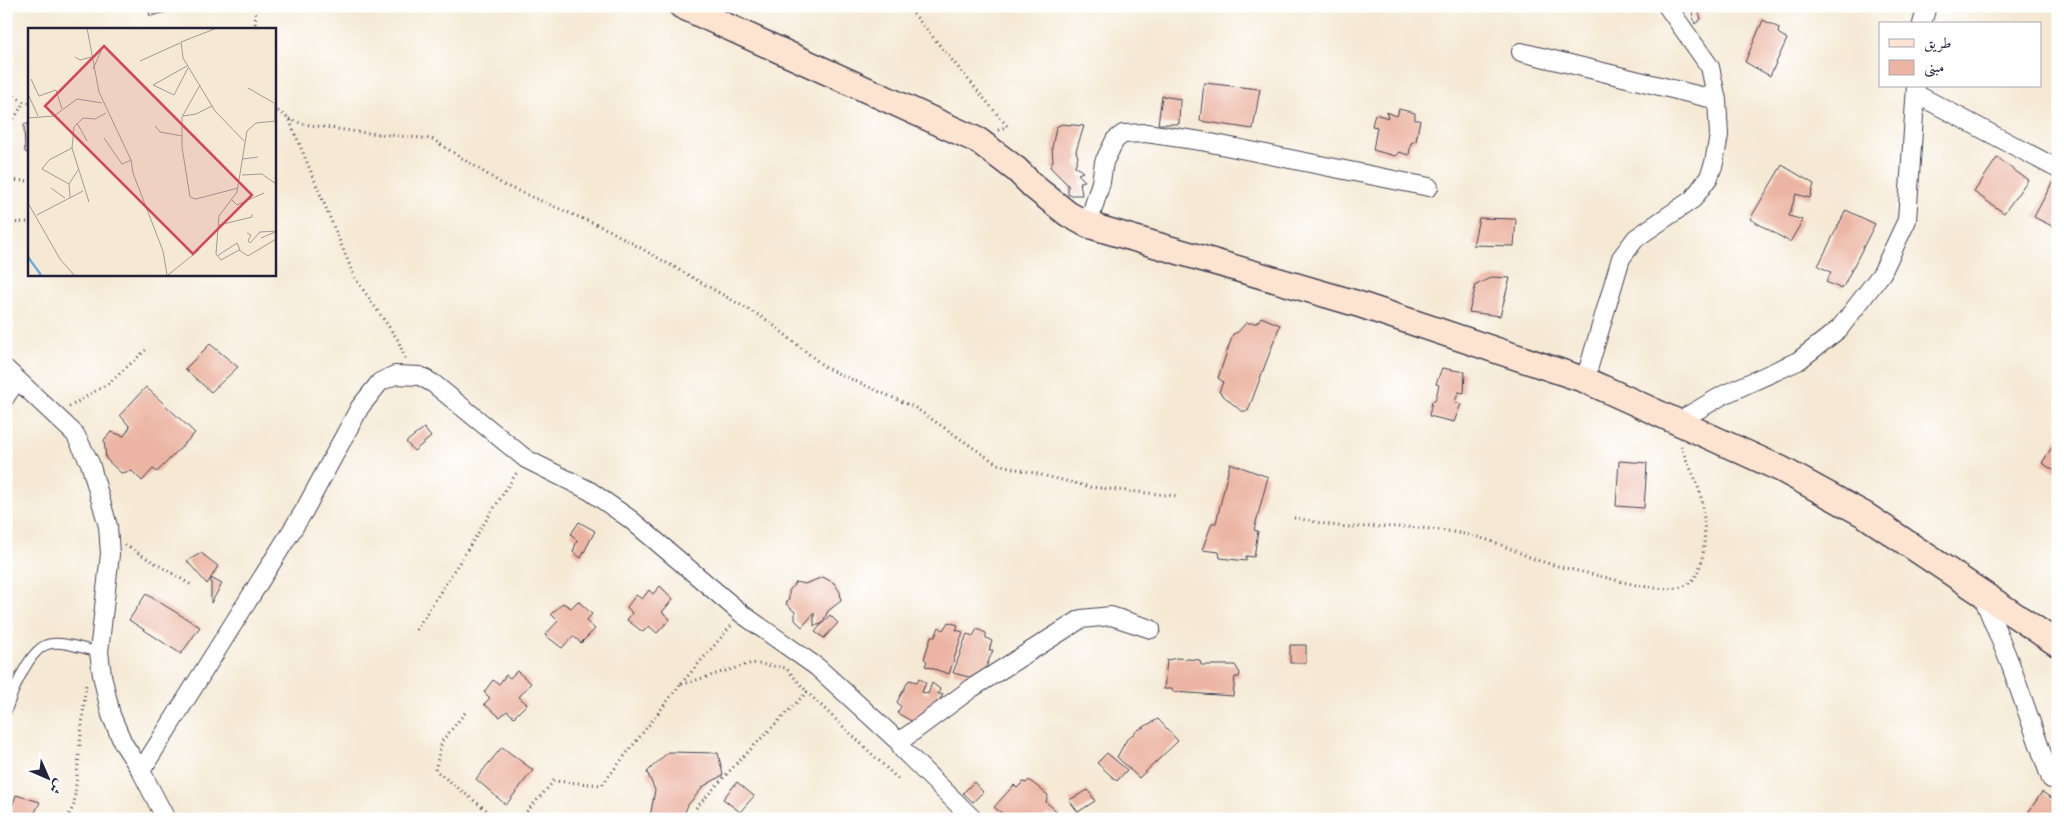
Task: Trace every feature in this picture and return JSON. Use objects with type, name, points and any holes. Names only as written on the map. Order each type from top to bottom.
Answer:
[{"type":"street","points":[[682,6],[979,141],[1017,170],[1061,209],[1088,225],[1358,304],[1585,380],[1781,469],[1866,515],[2058,644]]},
{"type":"street","points":[[1585,380],[1621,258],[1636,238],[1691,202],[1709,177],[1719,135],[1717,100],[1710,66],[1668,6]]},
{"type":"street","points":[[1923,22],[1927,6]]},
{"type":"street","points":[[1521,52],[1717,100]]},
{"type":"street","points":[[1677,422],[1723,394],[1798,361],[1839,328],[1882,273],[1907,220],[1916,90],[2058,169]]},
{"type":"street","points":[[1088,225],[1102,182],[1104,162],[1115,140],[1124,134],[1146,133],[1201,141],[1430,187]]},
{"type":"street","points":[[6,369],[75,434],[90,463],[108,535],[110,554],[99,652],[101,670],[111,715],[123,744],[141,771],[166,819]]},
{"type":"street","points":[[141,771],[304,511],[360,407],[380,382],[395,375],[412,375],[420,376],[434,384],[526,459],[590,491],[614,508],[742,614],[816,667],[898,742],[903,750],[973,819]]},
{"type":"street","points":[[1980,591],[2011,666],[2051,779]]},
{"type":"street","points":[[898,742],[972,688],[1081,619],[1111,616],[1151,629]]},
{"type":"lane","points":[[6,404],[21,382]]},
{"type":"lane","points":[[6,712],[35,651],[47,644],[62,644],[99,652]]},
{"type":"path","points":[[255,28],[256,6]]},
{"type":"path","points":[[907,6],[1007,126],[979,141]]},
{"type":"path","points":[[6,91],[28,103]]},
{"type":"path","points":[[14,119],[24,102]]},
{"type":"path","points":[[275,109],[289,119],[304,124],[358,132],[432,139],[504,185],[609,230],[767,320],[826,368],[914,407],[998,464],[1090,487],[1176,496]]},
{"type":"path","points":[[289,119],[355,278],[398,340],[412,375]]},
{"type":"path","points":[[6,180],[28,181]]},
{"type":"path","points":[[6,223],[28,222]]},
{"type":"path","points":[[55,416],[108,383],[148,348]]},
{"type":"path","points":[[1294,518],[1356,527],[1376,525],[1421,527],[1481,538],[1538,560],[1574,570],[1635,584],[1665,589],[1681,588],[1692,581],[1703,558],[1704,531],[1702,502],[1697,483],[1684,458],[1677,422]]},
{"type":"path","points":[[416,630],[526,459]]},
{"type":"path","points":[[108,535],[193,586]]},
{"type":"path","points":[[520,819],[554,781],[602,784],[680,685],[742,614]]},
{"type":"path","points":[[680,685],[752,662],[786,668],[807,692],[898,779]]},
{"type":"path","points":[[67,819],[74,805],[86,682],[101,670]]},
{"type":"path","points":[[696,808],[736,764],[807,692]]},
{"type":"path","points":[[465,713],[442,741],[434,770],[490,813],[506,819]]},
{"type":"building","points":[[148,6],[174,6],[170,8],[170,11],[150,16]]},
{"type":"building","points":[[1697,6],[1701,19],[1695,24],[1691,8]]},
{"type":"building","points":[[1763,20],[1779,28],[1778,33],[1787,39],[1770,76],[1745,62]]},
{"type":"building","points":[[1204,83],[1260,89],[1253,129],[1200,121]]},
{"type":"building","points":[[1162,96],[1180,99],[1179,124],[1158,124]]},
{"type":"building","points":[[1399,109],[1415,113],[1415,120],[1420,120],[1416,141],[1411,143],[1409,155],[1399,152],[1395,156],[1373,150],[1377,127],[1372,126],[1375,114],[1388,118],[1386,112],[1397,116]]},
{"type":"building","points":[[24,124],[28,124],[28,153],[25,152]]},
{"type":"building","points":[[1062,124],[1084,126],[1076,151],[1078,157],[1075,166],[1083,172],[1078,174],[1085,181],[1080,182],[1082,195],[1068,195],[1068,185],[1050,167],[1053,161],[1052,148],[1056,127]]},
{"type":"building","points":[[1997,158],[2028,180],[2004,213],[1974,192]]},
{"type":"building","points":[[1782,165],[1814,184],[1810,198],[1796,194],[1789,216],[1803,220],[1790,242],[1750,219]]},
{"type":"building","points":[[2052,183],[2058,186],[2058,229],[2034,217]]},
{"type":"building","points":[[1846,210],[1875,224],[1842,289],[1826,282],[1831,272],[1818,266]]},
{"type":"building","points":[[1479,218],[1516,219],[1514,246],[1473,245]]},
{"type":"building","points":[[1492,277],[1510,278],[1500,316],[1469,312],[1476,285]]},
{"type":"building","points":[[1261,317],[1280,325],[1248,411],[1241,411],[1219,392],[1223,382],[1218,378],[1233,334],[1238,332],[1246,323],[1257,323]]},
{"type":"building","points":[[210,344],[238,367],[211,392],[185,369]]},
{"type":"building","points":[[1442,368],[1465,372],[1464,393],[1458,392],[1455,402],[1461,404],[1454,422],[1429,416],[1432,401],[1435,401],[1439,385],[1436,384]]},
{"type":"building","points":[[146,387],[195,433],[157,472],[153,469],[142,481],[132,471],[121,473],[106,459],[104,440],[111,432],[124,436],[130,427],[120,415]]},
{"type":"building","points":[[424,428],[431,437],[414,451],[406,442]]},
{"type":"building","points":[[2058,438],[2058,473],[2042,463]]},
{"type":"building","points":[[1619,461],[1647,463],[1644,508],[1616,506]]},
{"type":"building","points":[[1230,463],[1268,477],[1254,530],[1258,531],[1254,557],[1246,556],[1246,561],[1220,558],[1219,552],[1202,550],[1212,523],[1216,523]]},
{"type":"building","points":[[579,522],[595,531],[581,558],[573,552],[577,540],[571,534]]},
{"type":"building","points":[[201,553],[218,566],[207,584],[187,561]]},
{"type":"building","points":[[823,577],[834,583],[840,592],[841,601],[828,611],[822,624],[814,626],[814,613],[802,627],[795,620],[795,612],[786,604],[789,598],[789,591],[796,582],[805,584]]},
{"type":"building","points":[[211,578],[222,584],[211,603]]},
{"type":"building","points":[[660,586],[673,599],[662,612],[670,619],[657,633],[649,626],[643,632],[627,620],[632,613],[627,607],[636,595],[642,599],[649,590],[653,594]]},
{"type":"building","points":[[146,594],[200,627],[181,654],[129,620]]},
{"type":"building","points":[[578,601],[592,614],[586,621],[595,629],[581,643],[573,636],[562,648],[545,635],[558,621],[551,614],[563,603],[571,608]]},
{"type":"building","points":[[830,615],[838,623],[824,638],[815,632]]},
{"type":"building","points":[[948,622],[958,625],[956,630],[963,632],[949,674],[925,666],[927,661],[924,659],[931,636],[935,637],[939,627],[943,630]]},
{"type":"building","points":[[977,629],[986,633],[986,638],[992,641],[989,650],[993,650],[983,675],[977,679],[953,673],[967,634],[973,636]]},
{"type":"building","points":[[1290,645],[1306,645],[1306,663],[1290,663]]},
{"type":"building","points":[[1177,658],[1200,660],[1201,665],[1235,665],[1240,673],[1239,677],[1235,677],[1233,696],[1173,692],[1172,689],[1164,689],[1167,660]]},
{"type":"building","points":[[517,671],[531,683],[519,697],[527,704],[514,717],[507,711],[500,717],[484,704],[490,698],[484,692],[493,680],[499,684],[506,675],[510,678]]},
{"type":"building","points":[[919,678],[926,683],[922,692],[928,694],[932,683],[940,689],[938,694],[943,694],[929,718],[915,723],[897,713],[901,707],[897,702],[909,680],[917,682]]},
{"type":"building","points":[[1158,719],[1178,741],[1139,778],[1117,757],[1127,739],[1138,730]]},
{"type":"building","points":[[502,747],[533,770],[506,805],[476,779]]},
{"type":"building","points":[[668,752],[718,753],[723,775],[704,786],[688,805],[682,819],[654,819],[650,817],[655,790],[647,772]]},
{"type":"building","points":[[1107,753],[1127,770],[1117,781],[1097,763]]},
{"type":"building","points":[[1029,780],[1048,795],[1046,802],[1061,815],[1045,815],[1046,819],[1009,819],[994,807],[1014,785],[1017,788],[1023,782],[1026,783]]},
{"type":"building","points":[[737,782],[754,796],[740,812],[723,799]]},
{"type":"building","points":[[974,782],[983,792],[973,802],[963,793]]},
{"type":"building","points":[[1088,790],[1095,801],[1078,812],[1069,800]]},
{"type":"building","points":[[2042,792],[2058,802],[2058,807],[2050,819],[2024,819]]},
{"type":"building","points":[[16,795],[40,802],[32,819],[8,819]]}]
